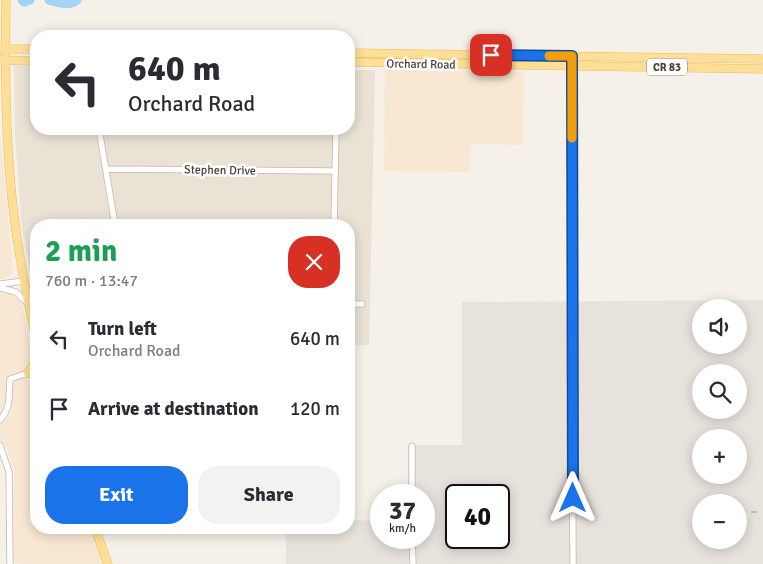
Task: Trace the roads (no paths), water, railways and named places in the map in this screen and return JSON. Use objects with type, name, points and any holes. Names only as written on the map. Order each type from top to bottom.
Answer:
[{"type":"main road","points":[[6,3],[3,60],[10,176],[30,310]]},
{"type":"main road","points":[[3,49],[30,49]]},
{"type":"main road","name":"Orchard Road","points":[[355,53],[763,59]]},
{"type":"main road","points":[[3,60],[30,60]]},
{"type":"main road","name":"Orchard Road","points":[[355,62],[763,68]]},
{"type":"main road","points":[[28,373],[30,369]]},
{"type":"main road","points":[[97,534],[108,564]]},
{"type":"street","points":[[572,56],[573,564]]},
{"type":"street","points":[[100,135],[114,219]]},
{"type":"street","points":[[334,219],[336,135]]},
{"type":"street","name":"Stephen Drive","points":[[106,169],[335,171]]},
{"type":"street","points":[[0,286],[25,281]]},
{"type":"street","points":[[0,286],[16,292],[29,305]]},
{"type":"street","points":[[355,304],[362,304]]},
{"type":"street","points":[[0,420],[7,408],[10,379],[28,373]]},
{"type":"street","points":[[0,445],[9,472],[10,564]]},
{"type":"street","points":[[412,446],[412,484]]},
{"type":"street","points":[[412,549],[412,564]]},
{"type":"waterway","points":[[22,0],[24,2],[30,0]]},
{"type":"waterway","points":[[49,0],[67,4],[77,0]]},
{"type":"railway","points":[[747,512],[763,512]]}]
